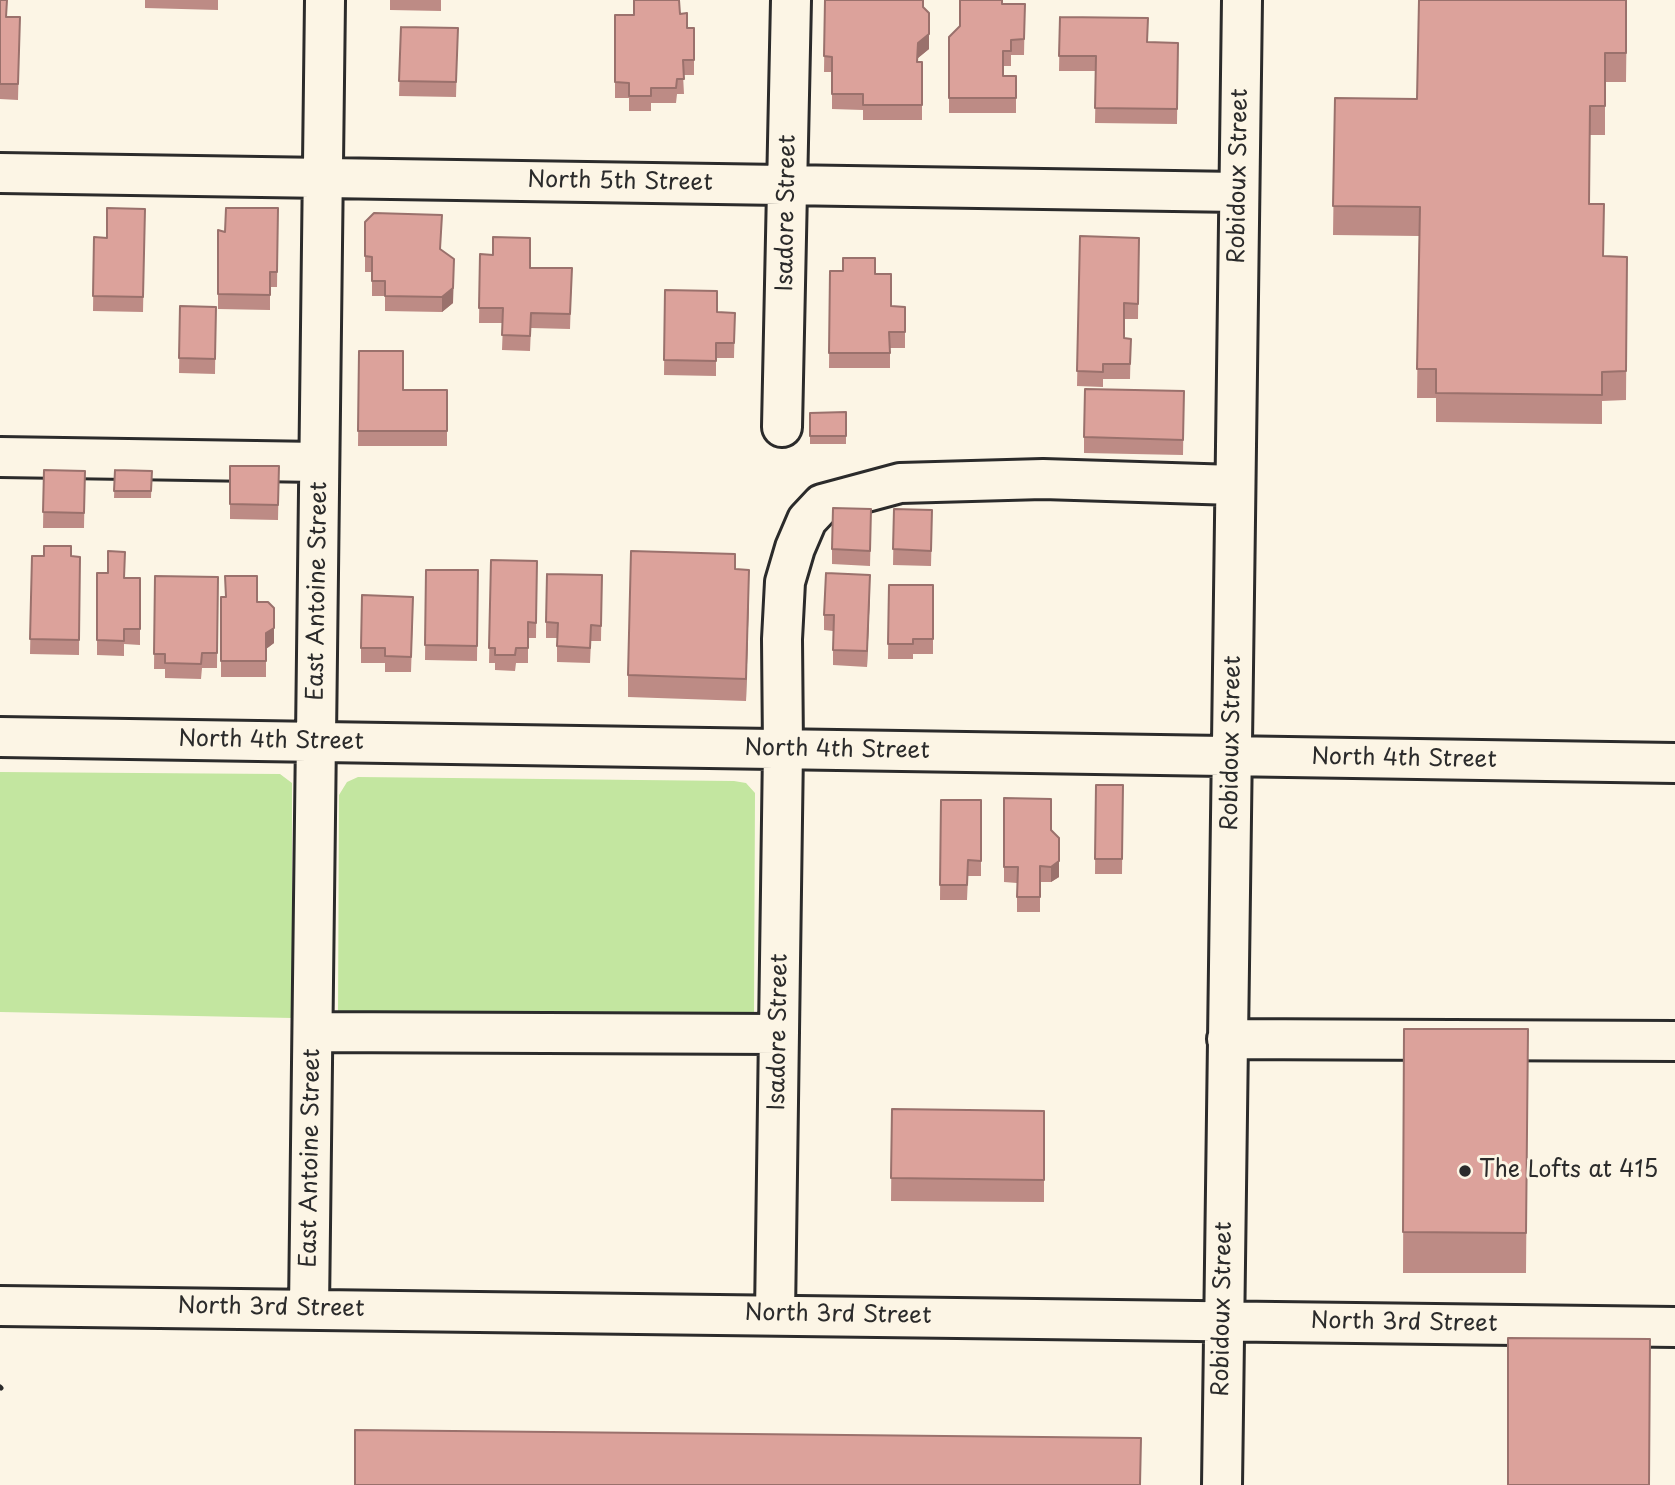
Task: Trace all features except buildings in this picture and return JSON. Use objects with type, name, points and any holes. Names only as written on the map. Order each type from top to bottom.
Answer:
[{"type":"street","name":"East Antoine Street","points":[[309,1309],[325,0]]},
{"type":"street","name":"Isadore Street","points":[[782,426],[791,0]]},
{"type":"street","name":"Robidoux Street","points":[[1222,1485],[1242,0]]},
{"type":"street","name":"North 5th Street","points":[[0,173],[1239,192]]},
{"type":"street","points":[[0,457],[319,462]]},
{"type":"street","name":"Isadore Street","points":[[775,1314],[783,749],[782,639],[785,582],[807,520],[822,503],[900,483],[1043,480],[1235,485]]},
{"type":"street","name":"North 4th Street","points":[[0,737],[1675,763]]},
{"type":"street","points":[[313,1032],[779,1034]]},
{"type":"street","points":[[1227,1039],[1675,1041]]},
{"type":"street","name":"North 3rd Street","points":[[0,1306],[1675,1326]]},
{"type":"green space","points":[[0,772],[280,774],[292,783],[292,1018],[0,1012]]},
{"type":"green space","points":[[358,777],[746,783],[755,793],[754,1019],[338,1013],[339,795],[347,782]]},
{"type":"place","name":"The Lofts at 415","points":[[1465,1171]]}]
